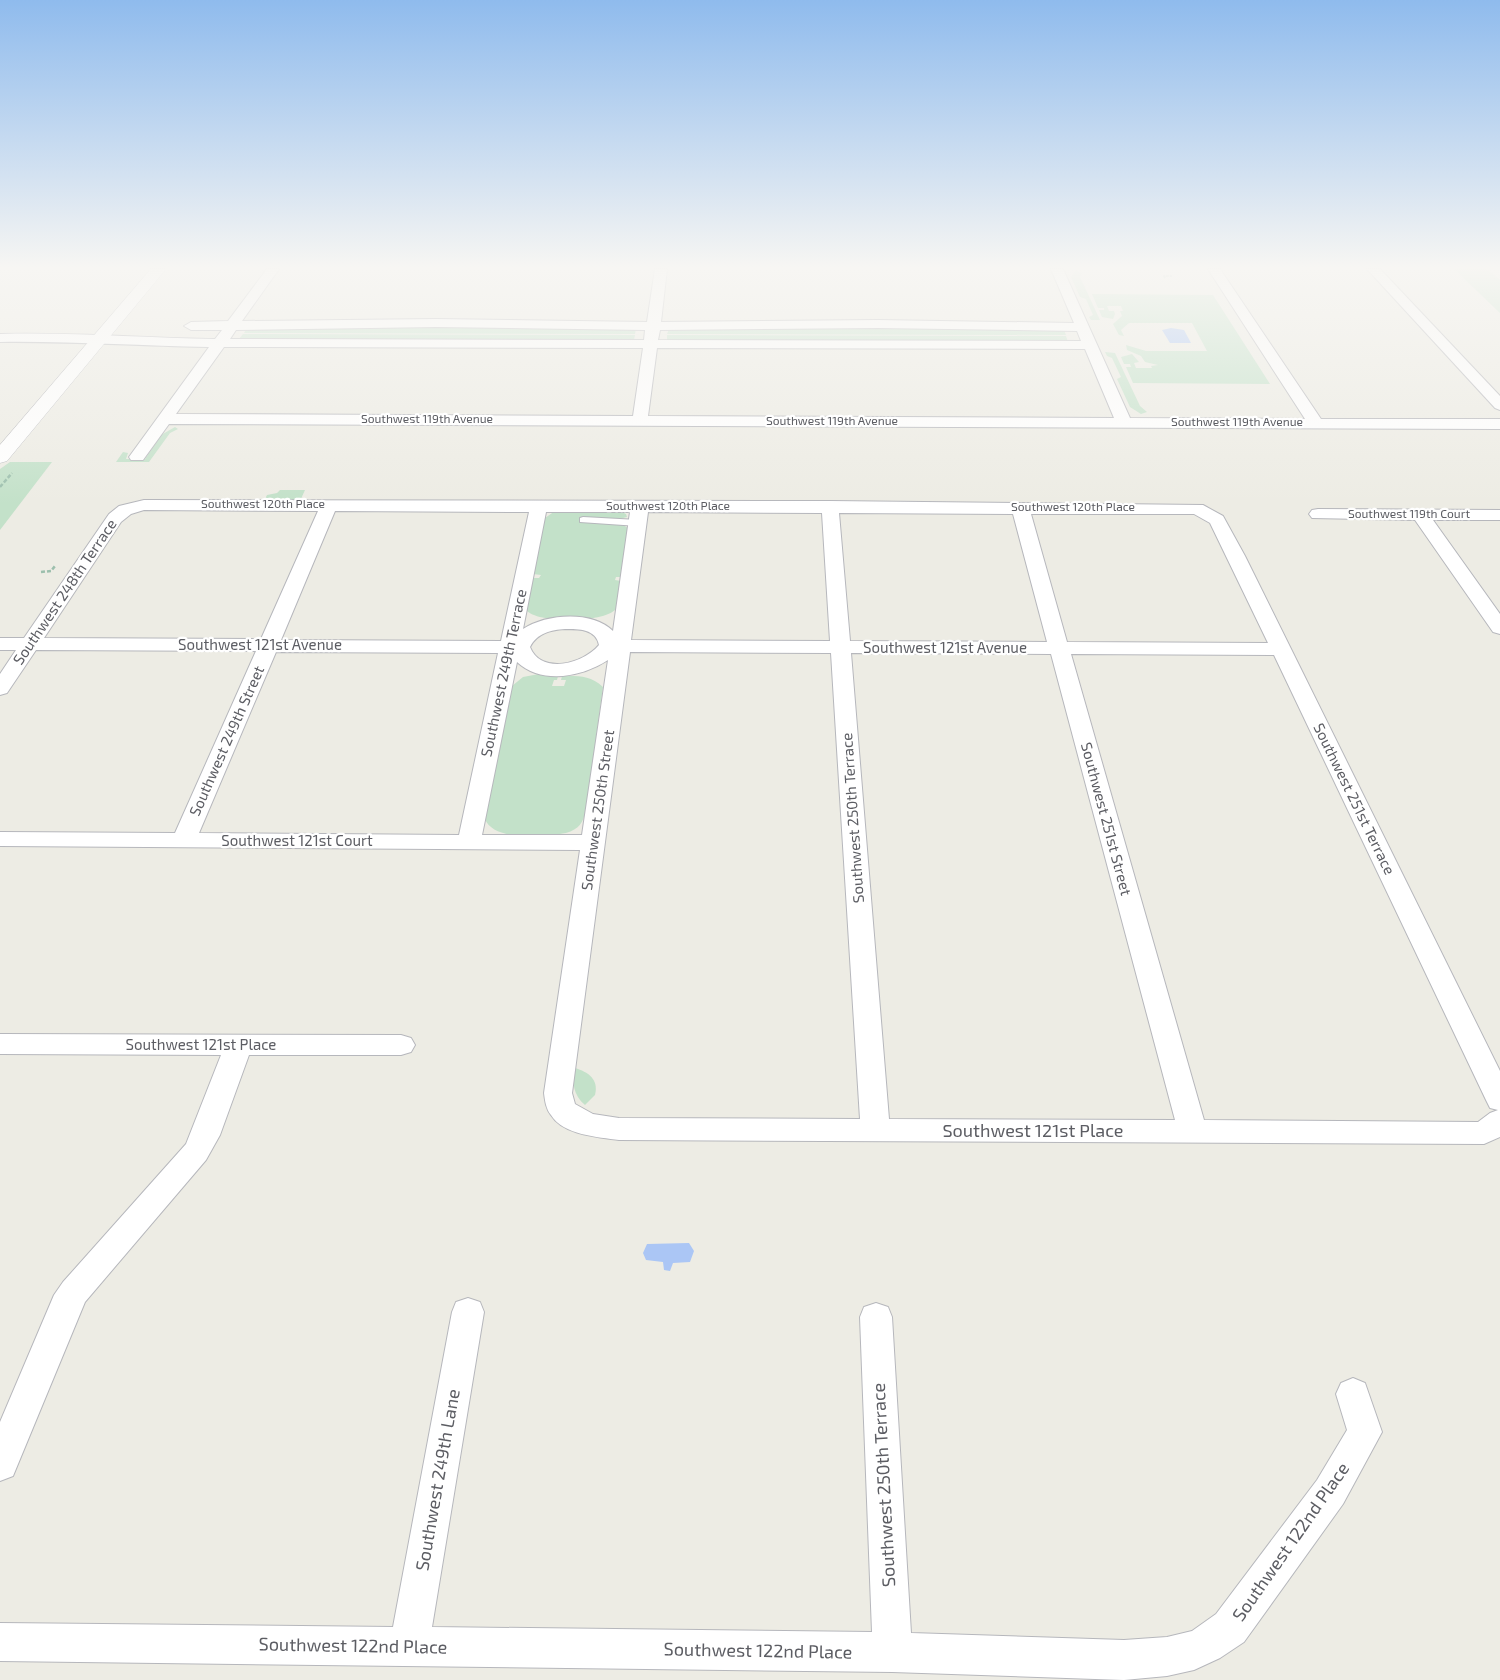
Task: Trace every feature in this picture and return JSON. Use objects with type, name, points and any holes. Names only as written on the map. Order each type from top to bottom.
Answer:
[{"type":"street","points":[[0,458],[93,347]]},
{"type":"street","points":[[137,457],[216,347]]},
{"type":"street","points":[[640,420],[650,347]]},
{"type":"street","points":[[1092,347],[1124,422]]},
{"type":"street","points":[[1266,347],[1316,423]]},
{"type":"street","points":[[1447,347],[1500,404]]},
{"type":"street","name":"Southwest 119th Avenue","points":[[164,419],[1500,424]]},
{"type":"street","name":"Southwest 120th Place","points":[[138,506],[154,504],[539,505],[639,514],[830,506],[1197,509]]},
{"type":"street","name":"Southwest 249th Street","points":[[184,840],[329,505]]},
{"type":"street","name":"Southwest 249th Terrace","points":[[469,842],[515,647],[539,505]]},
{"type":"street","name":"Southwest 248th Terrace","points":[[0,689],[115,518],[125,510],[138,506]]},
{"type":"street","name":"Southwest 250th Terrace","points":[[830,506],[875,1130]]},
{"type":"street","name":"Southwest 251st Street","points":[[1020,507],[1193,1132]]},
{"type":"street","name":"Southwest 251st Terrace","points":[[1197,509],[1211,514],[1218,522],[1500,1100]]},
{"type":"street","name":"Southwest 250th Street","points":[[564,1113],[559,1104],[558,1093],[594,842],[615,646],[639,514]]},
{"type":"street","name":"Southwest 119th Court","points":[[1318,514],[1500,515]]},
{"type":"street","points":[[1420,514],[1500,628]]},
{"type":"street","points":[[564,623],[582,624],[597,628],[615,646],[599,660],[575,669],[562,670],[545,668],[531,663],[515,647],[531,633],[546,626],[564,623]]},
{"type":"street","name":"Southwest 121st Avenue","points":[[0,644],[515,647]]},
{"type":"street","name":"Southwest 121st Avenue","points":[[615,646],[1281,649]]},
{"type":"street","name":"Southwest 121st Court","points":[[0,839],[594,842]]},
{"type":"street","name":"Southwest 121st Place","points":[[0,1044],[402,1045]]},
{"type":"street","points":[[0,1464],[66,1305],[87,1275],[196,1152],[205,1135],[238,1046]]},
{"type":"street","name":"Southwest 121st Place","points":[[564,1113],[580,1122],[619,1129],[1484,1133],[1500,1121]]},
{"type":"street","name":"Southwest 249th Lane","points":[[409,1647],[468,1312]]},
{"type":"street","name":"Southwest 250th Terrace","points":[[876,1317],[892,1652]]},
{"type":"street","name":"Southwest 122nd Place","points":[[0,1642],[892,1652],[1148,1659],[1183,1655],[1220,1638],[1256,1595],[1326,1499],[1365,1432],[1353,1394]]},
{"type":"lane","points":[[584,520],[639,514]]},
{"type":"path","points":[[41,572],[50,571],[55,566]]},
{"type":"green space","points":[[1126,347],[1146,351],[1207,351],[1205,347],[1247,347],[1270,384],[1133,383],[1126,367],[1131,367],[1130,364],[1124,364],[1121,357],[1132,354],[1139,362],[1134,363],[1136,368],[1152,368],[1151,366],[1158,365],[1145,362],[1141,356],[1127,350]]},
{"type":"green space","points":[[1105,352],[1115,353],[1140,406],[1147,412],[1141,414],[1130,407],[1117,379],[1121,377],[1112,358],[1107,356]]},
{"type":"green space","points":[[175,427],[178,429],[170,433],[149,462],[116,462],[123,452],[128,453],[126,459],[145,459],[161,435]]},
{"type":"green space","points":[[10,462],[52,462],[0,530],[0,469]]},
{"type":"green space","points":[[280,490],[305,490],[300,501],[264,501],[267,495],[277,493]]},
{"type":"green space","points":[[555,511],[620,511],[626,514],[627,517],[619,519],[582,522],[623,525],[628,528],[621,577],[616,577],[615,580],[621,581],[616,609],[609,614],[585,619],[557,620],[533,615],[526,610],[532,578],[539,578],[541,575],[533,574],[545,518]]},
{"type":"green space","points":[[539,674],[558,676],[552,686],[564,686],[566,680],[561,680],[562,676],[574,676],[589,678],[603,687],[586,810],[580,825],[566,833],[546,836],[509,835],[490,826],[485,819],[512,686],[523,677]]},
{"type":"green space","points":[[575,1068],[588,1074],[594,1080],[595,1095],[585,1105],[578,1097],[574,1088]]},
{"type":"water","points":[[689,1243],[694,1251],[690,1262],[673,1263],[670,1271],[664,1270],[663,1262],[646,1260],[643,1253],[647,1244]]}]
